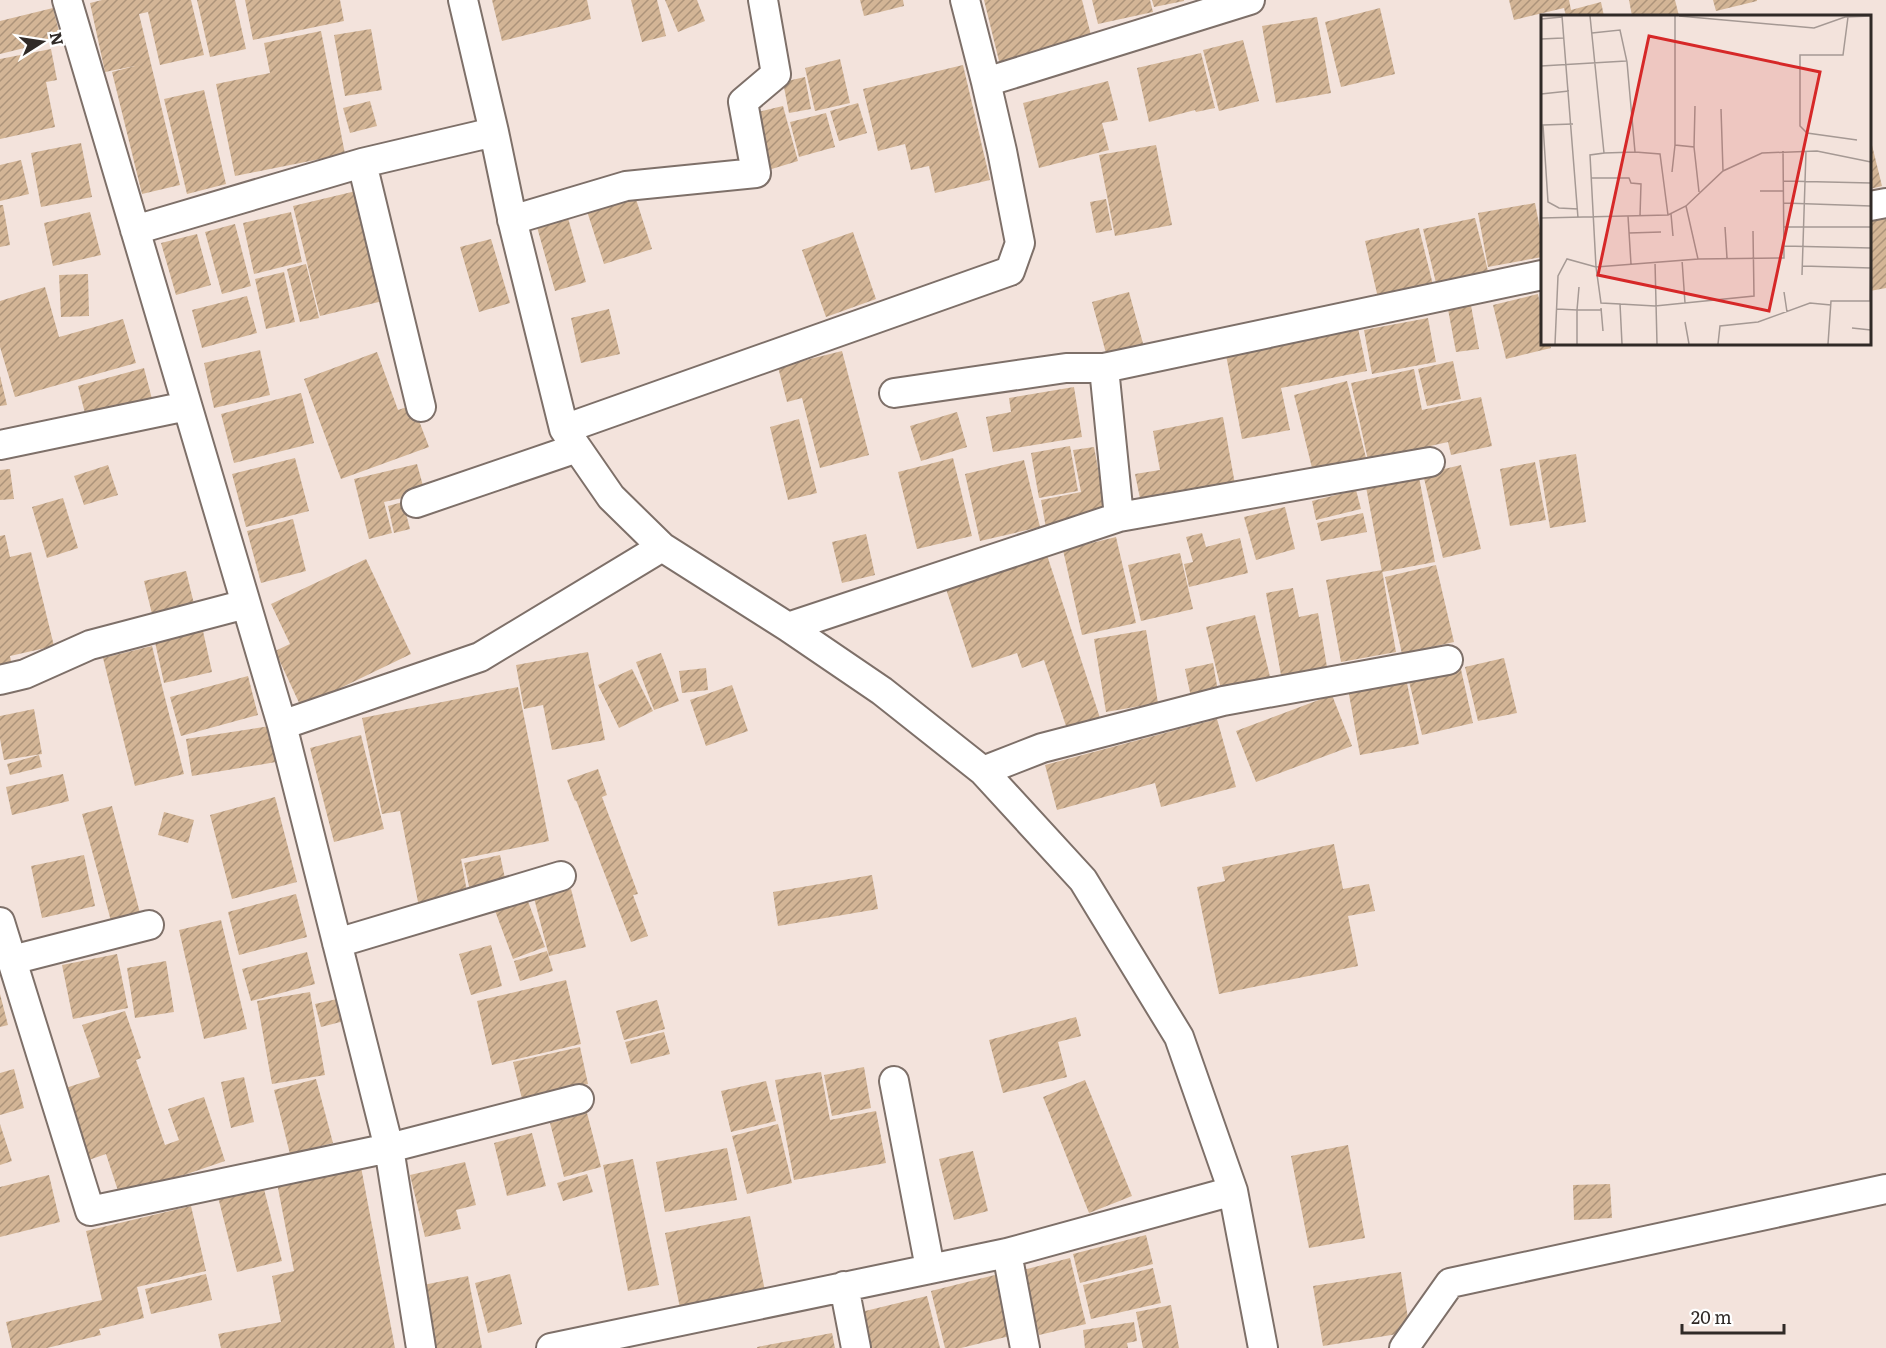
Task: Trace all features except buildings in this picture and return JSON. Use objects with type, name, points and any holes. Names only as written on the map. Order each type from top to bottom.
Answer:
[{"type":"street","points":[[67,0],[282,725],[389,1148],[421,1348]]},
{"type":"street","points":[[463,0],[512,220],[570,438],[611,497],[662,548],[788,627],[882,691],[983,771],[1083,880],[1179,1037],[1233,1191],[1263,1348]]},
{"type":"street","points":[[512,220],[626,186],[756,173],[743,102],[776,74],[763,0]]},
{"type":"street","points":[[416,503],[570,438],[1010,271],[1020,243],[1002,151],[965,0]]},
{"type":"street","points":[[986,82],[1250,0]]},
{"type":"street","points":[[135,230],[362,163],[494,132]]},
{"type":"street","points":[[362,163],[421,407]]},
{"type":"street","points":[[1871,206],[1886,203]]},
{"type":"street","points":[[894,393],[1066,368],[1104,368],[1541,275]]},
{"type":"street","points":[[1104,368],[1119,517]]},
{"type":"street","points":[[0,445],[187,406]]},
{"type":"street","points":[[788,627],[1119,517],[1430,462]]},
{"type":"street","points":[[282,725],[480,657],[662,548]]},
{"type":"street","points":[[0,680],[24,674],[90,645],[246,604]]},
{"type":"street","points":[[983,771],[1042,748],[1223,701],[1448,660]]},
{"type":"street","points":[[337,943],[561,876]]},
{"type":"street","points":[[0,922],[90,1211],[389,1148],[579,1099]]},
{"type":"street","points":[[12,960],[148,925]]},
{"type":"street","points":[[894,1081],[930,1268]]},
{"type":"street","points":[[1404,1348],[1450,1283],[1886,1189]]},
{"type":"street","points":[[551,1348],[664,1336],[843,1286],[1007,1253],[1233,1191]]},
{"type":"street","points":[[1007,1253],[1025,1348]]},
{"type":"street","points":[[843,1286],[856,1348]]}]
